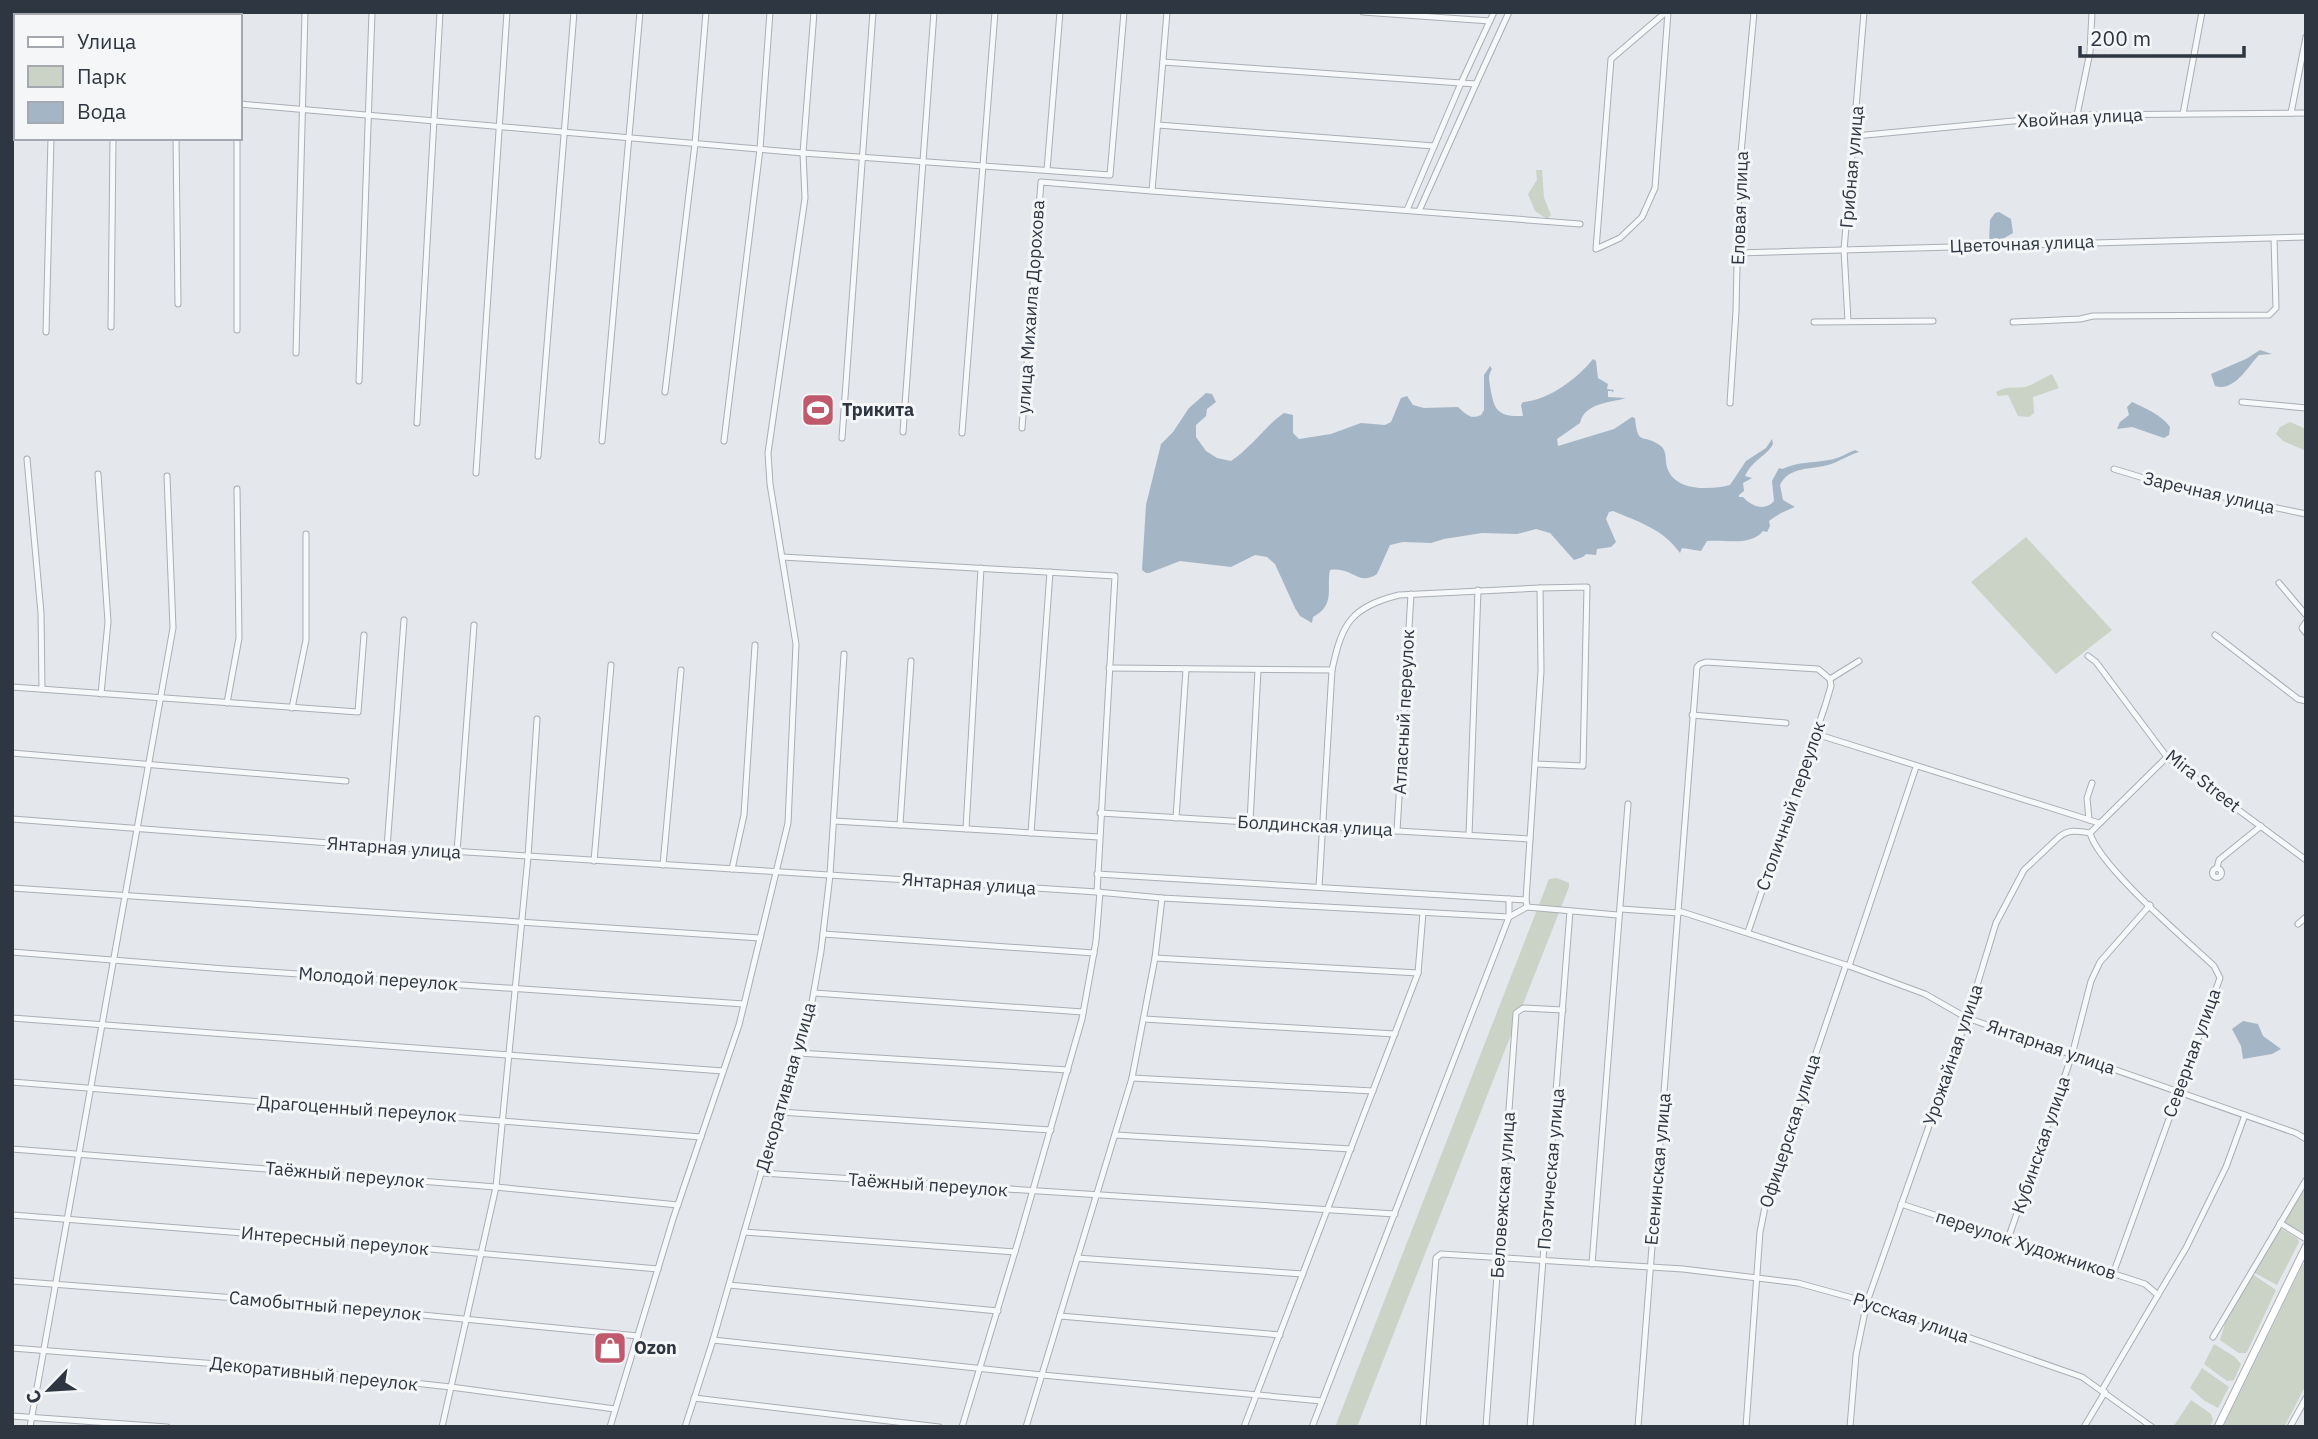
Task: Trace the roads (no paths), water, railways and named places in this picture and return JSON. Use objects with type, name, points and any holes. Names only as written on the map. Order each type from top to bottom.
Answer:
[{"type":"street","points":[[296,353],[305,12]]},
{"type":"street","points":[[359,381],[372,12]]},
{"type":"street","points":[[417,423],[440,12]]},
{"type":"street","points":[[475,472],[507,12]]},
{"type":"street","points":[[538,456],[574,12]]},
{"type":"street","points":[[602,440],[640,12]]},
{"type":"street","points":[[666,391],[695,144],[706,12]]},
{"type":"street","points":[[724,441],[760,149],[770,12]]},
{"type":"street","points":[[610,1427],[678,1205],[744,1004],[788,823],[796,644],[769,484],[768,453],[805,198],[803,153],[814,12]]},
{"type":"street","points":[[842,438],[873,12]]},
{"type":"street","points":[[903,432],[934,12]]},
{"type":"street","points":[[962,433],[995,12]]},
{"type":"street","points":[[1047,170],[1060,12]]},
{"type":"street","points":[[242,104],[803,153],[1110,175],[1124,12]]},
{"type":"street","points":[[1167,12],[1152,191],[1580,224]]},
{"type":"street","points":[[1363,12],[1490,21]]},
{"type":"street","points":[[1407,210],[1494,12]]},
{"type":"street","points":[[1419,211],[1509,12]]},
{"type":"street","points":[[1667,12],[1655,188],[1642,217],[1620,238],[1597,249],[1611,60],[1667,12]]},
{"type":"street","name":"Еловая улица","points":[[1730,403],[1739,175],[1754,12]]},
{"type":"street","name":"Грибная улица","points":[[1848,321],[1844,250],[1864,12]]},
{"type":"street","points":[[2077,115],[2090,52],[2092,12]]},
{"type":"street","points":[[2183,114],[2202,12]]},
{"type":"street","points":[[2291,113],[2306,37]]},
{"type":"street","points":[[1163,62],[1476,84]]},
{"type":"street","name":"Хвойная улица","points":[[1855,136],[2077,115],[2306,113]]},
{"type":"street","points":[[1158,125],[1434,145]]},
{"type":"street","points":[[46,332],[51,140]]},
{"type":"street","points":[[111,327],[113,140]]},
{"type":"street","points":[[176,140],[178,304]]},
{"type":"street","points":[[237,140],[237,330]]},
{"type":"street","name":"улица Михаила Дорохова","points":[[1022,428],[1041,182],[1152,191]]},
{"type":"street","name":"Цветочная улица","points":[[1738,253],[2306,237]]},
{"type":"street","points":[[2013,322],[2093,316],[2269,315],[2276,308],[2274,238]]},
{"type":"street","points":[[1814,322],[1933,321]]},
{"type":"street","points":[[2242,402],[2306,408]]},
{"type":"street","points":[[27,459],[41,613],[42,689]]},
{"type":"street","name":"Заречная улица","points":[[2114,469],[2170,486],[2306,513]]},
{"type":"street","points":[[98,474],[108,622],[101,694]]},
{"type":"street","points":[[30,1427],[173,628],[167,476]]},
{"type":"street","points":[[227,703],[239,638],[237,489]]},
{"type":"street","points":[[292,708],[306,640],[306,534]]},
{"type":"street","points":[[782,557],[1115,576],[1094,953],[1068,1070],[962,1427]]},
{"type":"street","points":[[966,829],[982,568]]},
{"type":"street","points":[[1031,833],[1050,572]]},
{"type":"street","points":[[2279,583],[2306,615]]},
{"type":"street","points":[[1319,887],[1332,670],[1339,638],[1355,613],[1379,600],[1410,594],[1587,587],[1583,766],[1536,764]]},
{"type":"street","points":[[1509,916],[1527,907],[1525,900],[1541,671],[1541,588]]},
{"type":"street","points":[[1469,835],[1478,590]]},
{"type":"street","name":"Атласный переулок","points":[[1396,831],[1410,594]]},
{"type":"street","points":[[387,848],[404,620]]},
{"type":"street","points":[[2306,622],[2302,628],[2306,633]]},
{"type":"street","points":[[457,852],[474,625]]},
{"type":"street","points":[[12,687],[358,712],[365,635]]},
{"type":"street","points":[[2215,635],[2298,699],[2306,701]]},
{"type":"street","points":[[732,869],[744,815],[755,645]]},
{"type":"street","name":"Декоративная улица","points":[[685,1427],[809,1019],[830,876],[844,654]]},
{"type":"street","name":"Mira Street","points":[[2088,656],[2096,662],[2167,757],[2306,860]]},
{"type":"street","points":[[900,825],[911,661]]},
{"type":"street","points":[[1830,679],[1859,661]]},
{"type":"street","name":"Есенинская улица","points":[[1638,1427],[1697,667],[1700,664],[1818,668],[1830,679]]},
{"type":"street","points":[[594,861],[611,665]]},
{"type":"street","points":[[1109,668],[1332,670]]},
{"type":"street","points":[[1177,818],[1186,669]]},
{"type":"street","points":[[663,865],[681,670]]},
{"type":"street","points":[[1250,822],[1258,670]]},
{"type":"street","name":"Столичный переулок","points":[[1748,932],[1816,734],[1831,686],[1830,679]]},
{"type":"street","points":[[1692,715],[1786,723]]},
{"type":"street","points":[[442,1427],[496,1187],[537,719]]},
{"type":"street","points":[[1816,734],[2099,823]]},
{"type":"street","points":[[12,753],[346,781]]},
{"type":"street","points":[[2090,833],[2167,757]]},
{"type":"street","name":"Офицерская улица","points":[[1746,1427],[1760,1232],[1767,1197],[1916,767]]},
{"type":"street","points":[[2089,820],[2087,799],[2092,783]]},
{"type":"street","points":[[1592,1264],[1628,804]]},
{"type":"street","name":"Болдинская улица","points":[[1100,813],[1530,839]]},
{"type":"street","name":"Янтарная улица","points":[[12,819],[387,848],[1162,898],[1509,916]]},
{"type":"street","points":[[834,821],[1099,837]]},
{"type":"street","points":[[2217,868],[2219,860],[2260,826]]},
{"type":"street","name":"Урожайная улица","points":[[1850,1427],[1856,1355],[1867,1302],[1967,1018],[1996,923],[2024,870],[2065,832],[2073,830],[2090,833]]},
{"type":"street","name":"Северная улица","points":[[2090,833],[2098,851],[2214,966],[2220,978],[2113,1274]]},
{"type":"street","points":[[1097,874],[1525,900]]},
{"type":"street","points":[[12,888],[760,938]]},
{"type":"street","points":[[1027,1427],[1132,1078],[1155,958],[1162,898]]},
{"type":"street","points":[[1312,1427],[1509,916],[1509,899]]},
{"type":"street","name":"Кубинская улица","points":[[2008,1239],[2072,1055],[2091,981],[2101,962],[2150,905]]},
{"type":"street","name":"Янтарная улица","points":[[1527,907],[1570,911],[1679,912],[1748,932],[1925,994],[1961,1012],[1967,1018],[2178,1091],[2306,1139]]},
{"type":"street","name":"Поэтическая улица","points":[[1530,1427],[1570,911]]},
{"type":"street","points":[[1244,1427],[1418,973],[1423,913]]},
{"type":"street","points":[[2298,925],[2306,917]]},
{"type":"street","points":[[823,934],[1094,953]]},
{"type":"street","name":"Молодой переулок","points":[[12,952],[744,1004]]},
{"type":"street","points":[[1155,958],[1418,973]]},
{"type":"street","points":[[814,993],[1083,1012]]},
{"type":"street","name":"Беловежская улица","points":[[1486,1427],[1516,1013],[1523,1008],[1563,1010]]},
{"type":"street","points":[[12,1018],[723,1071]]},
{"type":"street","points":[[1144,1019],[1395,1034]]},
{"type":"street","points":[[798,1053],[1068,1070]]},
{"type":"street","points":[[1132,1078],[1373,1091]]},
{"type":"street","name":"Драгоценный переулок","points":[[12,1082],[701,1137]]},
{"type":"street","points":[[780,1112],[1051,1130]]},
{"type":"street","points":[[2084,1427],[2186,1248],[2226,1167],[2245,1115]]},
{"type":"street","points":[[1115,1135],[1351,1149]]},
{"type":"street","name":"Таёжный переулок","points":[[12,1149],[496,1187],[678,1205]]},
{"type":"street","name":"Таёжный переулок","points":[[761,1173],[1395,1214]]},
{"type":"street","points":[[2213,1337],[2306,1180]]},
{"type":"street","name":"переулок Художников","points":[[1901,1204],[2145,1284],[2158,1295]]},
{"type":"street","name":"Интересный переулок","points":[[12,1215],[658,1269]]},
{"type":"street","points":[[2280,1223],[2306,1239]]},
{"type":"street","points":[[744,1232],[1015,1252]]},
{"type":"street","points":[[2218,1427],[2306,1247]]},
{"type":"street","name":"Русская улица","points":[[1423,1427],[1436,1258],[1441,1254],[1650,1267],[1798,1283],[1867,1302],[2082,1377],[2152,1427]]},
{"type":"street","points":[[1077,1258],[1303,1274]]},
{"type":"street","name":"Самобытный переулок","points":[[12,1281],[288,1302],[638,1336]]},
{"type":"street","points":[[729,1286],[998,1311]]},
{"type":"street","points":[[1060,1316],[1280,1335]]},
{"type":"street","points":[[713,1340],[980,1369],[1322,1401]]},
{"type":"street","name":"Декоративный переулок","points":[[12,1348],[283,1369],[451,1387],[615,1409]]},
{"type":"street","points":[[694,1398],[939,1427]]},
{"type":"street","points":[[2290,1427],[2306,1398]]},
{"type":"street","points":[[12,1416],[167,1427]]},
{"type":"water","points":[[1999,212],[2011,219],[2013,233],[1999,241],[1989,242],[1990,220]]},
{"type":"water","points":[[2260,350],[2272,354],[2259,355],[2235,382],[2222,387],[2215,386],[2211,374]]},
{"type":"water","points":[[1593,359],[1596,361],[1598,378],[1608,384],[1607,389],[1614,390],[1612,393],[1608,391],[1608,397],[1626,398],[1587,411],[1580,423],[1557,439],[1558,446],[1614,429],[1632,417],[1635,418],[1638,433],[1642,438],[1663,448],[1667,467],[1677,481],[1694,487],[1713,488],[1730,485],[1746,461],[1766,448],[1772,439],[1770,448],[1748,470],[1745,476],[1752,478],[1743,483],[1744,491],[1739,495],[1762,507],[1774,501],[1772,481],[1779,468],[1832,459],[1855,450],[1859,452],[1832,464],[1795,472],[1784,479],[1780,485],[1783,500],[1795,507],[1769,521],[1767,532],[1763,531],[1744,541],[1707,541],[1701,551],[1682,548],[1680,553],[1658,532],[1613,511],[1609,512],[1606,519],[1616,542],[1611,547],[1597,549],[1596,555],[1586,554],[1574,560],[1550,533],[1536,529],[1517,534],[1482,533],[1431,543],[1403,542],[1390,545],[1377,574],[1370,577],[1330,570],[1327,602],[1313,617],[1312,623],[1300,616],[1275,564],[1267,557],[1255,555],[1231,567],[1180,561],[1149,573],[1142,570],[1146,505],[1161,444],[1173,432],[1189,408],[1206,393],[1212,394],[1216,402],[1207,409],[1206,416],[1196,425],[1196,437],[1206,451],[1217,458],[1231,461],[1284,413],[1293,415],[1293,433],[1299,439],[1331,434],[1361,423],[1385,425],[1391,422],[1401,398],[1407,396],[1413,405],[1424,408],[1458,407],[1471,417],[1481,415],[1484,410],[1484,375],[1490,366],[1491,394],[1495,406],[1507,415],[1523,416],[1523,402],[1543,397],[1562,387]]},
{"type":"water","points":[[2132,402],[2163,419],[2170,427],[2169,435],[2164,438],[2132,427],[2117,429],[2120,422],[2129,415],[2127,407]]},
{"type":"water","points":[[2243,1021],[2258,1024],[2263,1036],[2281,1049],[2272,1054],[2243,1059],[2241,1046],[2232,1029]]},
{"type":"place","name":"Трикита","points":[[818,410]]},
{"type":"place","name":"Ozon","points":[[610,1348]]}]
